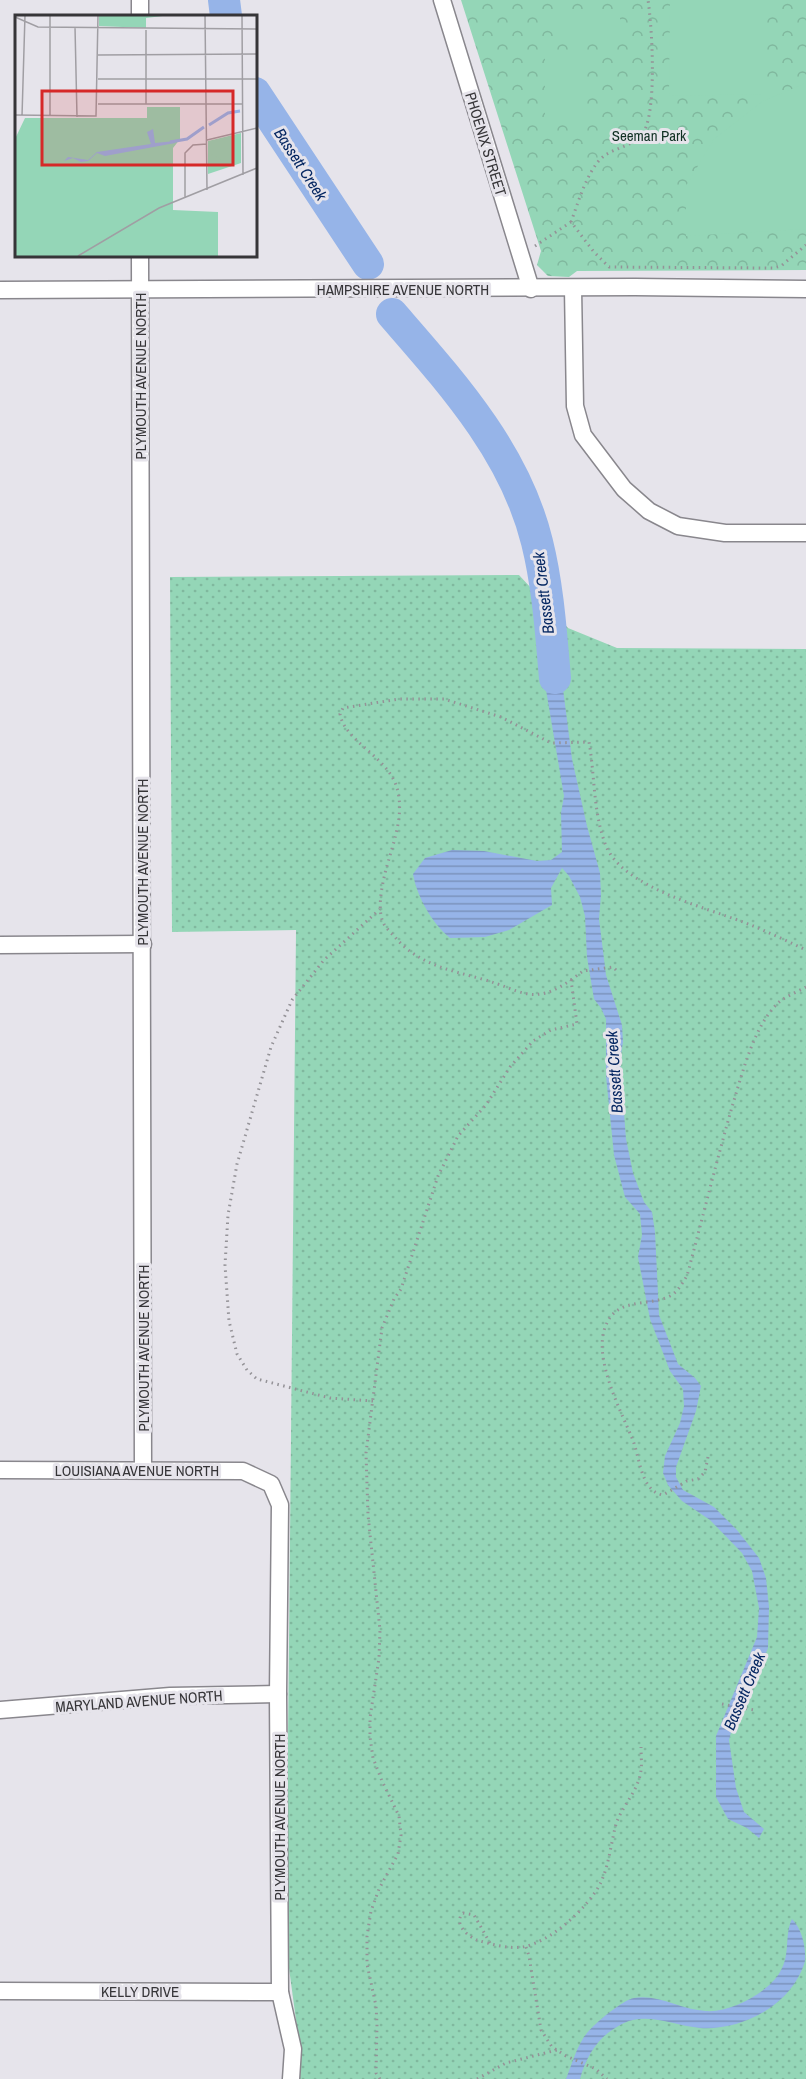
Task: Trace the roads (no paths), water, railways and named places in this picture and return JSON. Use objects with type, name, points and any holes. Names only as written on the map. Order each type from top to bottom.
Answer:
[{"type":"street","name":"PHOENIX STREET","points":[[442,0],[531,289]]},
{"type":"street","name":"PLYMOUTH AVENUE NORTH","points":[[140,256],[143,1469]]},
{"type":"street","points":[[573,288],[575,406],[583,435],[624,489],[649,511],[678,526],[726,533],[806,533]]},
{"type":"street","name":"HAMPSHIRE AVENUE NORTH","points":[[0,290],[806,289]]},
{"type":"street","points":[[0,945],[143,944]]},
{"type":"street","name":"LOUISIANA AVENUE NORTH","points":[[0,1470],[243,1471],[271,1484]]},
{"type":"street","name":"PLYMOUTH AVENUE NORTH","points":[[271,1484],[280,1505],[278,1694],[280,1992],[293,2049],[291,2079]]},
{"type":"street","name":"MARYLAND AVENUE NORTH","points":[[0,1710],[170,1696],[278,1694]]},
{"type":"street","name":"KELLY DRIVE","points":[[0,1991],[280,1992]]},
{"type":"water","points":[[544,633],[564,636],[562,681],[572,759],[600,873],[599,919],[606,975],[622,1025],[623,1042],[620,1060],[626,1139],[633,1173],[644,1202],[652,1212],[659,1315],[678,1364],[701,1386],[696,1411],[676,1467],[676,1477],[683,1490],[714,1507],[737,1530],[759,1558],[766,1578],[769,1607],[768,1648],[746,1702],[733,1725],[729,1740],[736,1788],[744,1812],[764,1829],[759,1838],[747,1828],[728,1819],[716,1797],[716,1736],[757,1637],[759,1608],[752,1571],[742,1553],[710,1520],[682,1501],[668,1485],[663,1473],[665,1456],[680,1423],[684,1406],[683,1389],[670,1371],[650,1319],[638,1257],[642,1235],[640,1214],[625,1197],[614,1155],[606,1076],[606,1019],[594,999],[587,957],[585,916],[580,897],[562,868],[551,888],[552,905],[509,930],[485,937],[450,938],[426,909],[413,874],[425,858],[452,850],[484,851],[537,861],[551,860],[562,852],[561,813],[564,796],[546,690]]},
{"type":"water","points":[[792,1919],[803,1938],[805,1961],[790,1990],[764,2012],[733,2025],[716,2028],[700,2028],[652,2019],[624,2023],[608,2033],[595,2046],[586,2061],[580,2079],[566,2079],[583,2038],[609,2012],[629,1999],[652,1998],[697,2010],[716,2011],[737,2005],[758,1994],[780,1972],[787,1952],[788,1931]]},
{"type":"waterway","name":"Bassett Creek","points":[[224,0],[226,15]]},
{"type":"waterway","name":"Bassett Creek","points":[[256,95],[368,264]]},
{"type":"waterway","name":"Bassett Creek","points":[[392,314],[458,392],[478,420],[497,448],[527,509],[544,575],[555,678]]},
{"type":"park label","name":"Seeman Park","points":[[649,135]]}]
